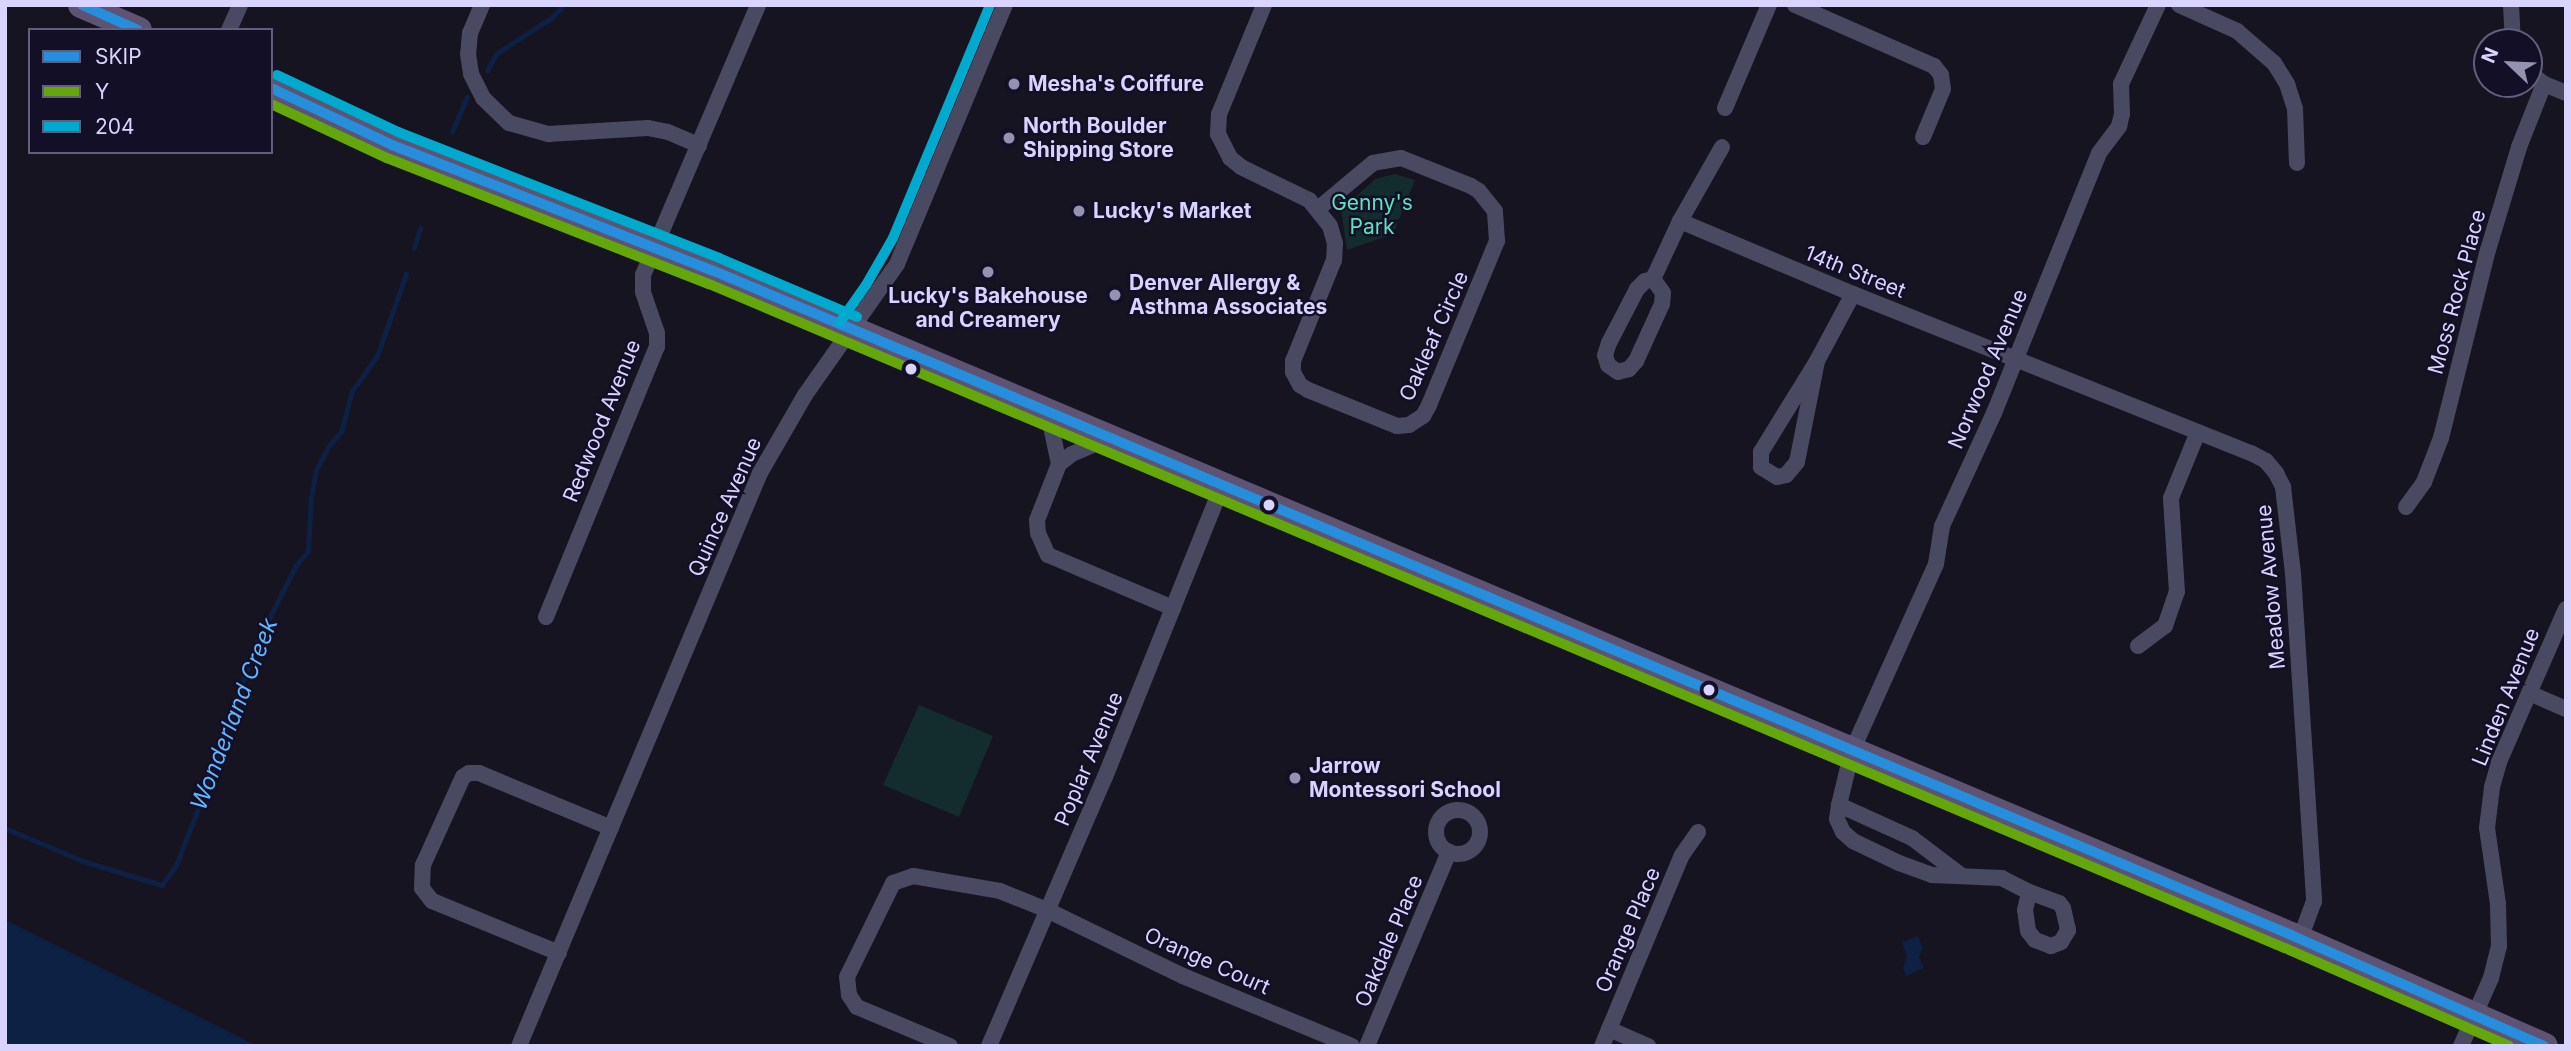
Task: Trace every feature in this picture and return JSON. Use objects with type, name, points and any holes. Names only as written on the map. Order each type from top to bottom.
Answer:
[{"type":"main road","points":[[81,5],[134,28]]},
{"type":"main road","points":[[273,89],[392,145],[654,248],[1048,412],[2300,939],[2545,1046]]},
{"type":"street","points":[[230,28],[240,5]]},
{"type":"street","points":[[482,5],[470,33],[468,54],[471,74],[483,98],[509,123],[548,134],[648,128],[668,132],[699,145]]},
{"type":"street","name":"Redwood Avenue","points":[[545,617],[657,347],[657,333],[643,292],[643,275],[758,5]]},
{"type":"street","name":"Quince Avenue","points":[[519,1046],[760,473],[785,426],[878,293],[906,244],[1005,5]]},
{"type":"street","points":[[1264,5],[1219,114],[1218,135],[1223,149],[1241,167],[1309,200],[1319,208]]},
{"type":"street","points":[[1725,108],[1769,5]]},
{"type":"street","points":[[1795,5],[1834,13],[1934,66],[1941,75],[1943,89],[1923,137]]},
{"type":"street","name":"Norwood Avenue","points":[[1839,805],[1852,751],[1936,564],[1942,526],[1994,413],[2099,153],[2119,126],[2122,114],[2121,84],[2158,5]]},
{"type":"street","points":[[2179,5],[2237,31],[2257,45],[2274,63],[2287,84],[2295,109],[2298,132],[2297,163]]},
{"type":"street","points":[[2511,5],[2512,28]]},
{"type":"street","points":[[2544,84],[2566,93]]},
{"type":"street","name":"Moss Rock Place","points":[[2406,507],[2424,482],[2441,438],[2492,237],[2519,147],[2544,84]]},
{"type":"street","points":[[1653,279],[1680,221],[1722,147]]},
{"type":"street","name":"Oakleaf Circle","points":[[1387,158],[1401,158],[1471,186],[1492,206],[1498,225],[1497,241],[1434,393],[1423,416],[1409,425],[1397,426],[1308,390],[1300,385],[1293,372],[1293,361],[1334,260],[1335,243],[1330,226],[1319,208],[1373,163],[1387,158]]},
{"type":"street","name":"14th Street","points":[[1680,221],[1853,295],[2016,358]]},
{"type":"street","points":[[1653,279],[1662,293],[1662,304],[1636,361],[1629,369],[1618,372],[1608,365],[1605,355],[1609,343],[1637,289],[1645,281],[1653,279]]},
{"type":"street","points":[[1817,361],[1797,462],[1786,475],[1777,477],[1761,467],[1760,452],[1817,361],[1853,295]]},
{"type":"street","name":"Meadow Avenue","points":[[2016,358],[2266,461],[2283,487],[2293,573],[2314,901],[2300,939]]},
{"type":"street","points":[[1048,412],[1059,464]]},
{"type":"street","points":[[2138,646],[2165,626],[2177,592],[2171,498],[2198,432]]},
{"type":"street","points":[[1109,438],[1072,454],[1059,464],[1037,520],[1038,533],[1048,555],[1173,608]]},
{"type":"street","name":"Poplar Avenue","points":[[989,1046],[1048,910],[1222,486]]},
{"type":"street","name":"Linden Avenue","points":[[2461,1046],[2491,978],[2500,939],[2488,838],[2488,809],[2499,762],[2566,609]]},
{"type":"street","points":[[2529,692],[2566,709]]},
{"type":"street","points":[[559,953],[432,901],[422,888],[423,865],[463,777],[469,773],[479,773],[611,828]]},
{"type":"street","points":[[1962,876],[1912,838],[1839,805],[1837,818],[1843,832],[1853,841],[1932,875],[2002,878],[2029,892]]},
{"type":"street","name":"Orange Place","points":[[1602,1046],[1682,855],[1698,832]]},
{"type":"street","name":"Oakdale Place","points":[[1367,1046],[1448,852]]},
{"type":"street","name":"Orange Court","points":[[950,1046],[857,1007],[849,995],[847,978],[893,883],[913,876],[1000,891],[1048,910],[1183,976],[1352,1046]]},
{"type":"street","points":[[1609,1029],[1648,1046]]},
{"type":"green space","name":"Genny's Park","points":[[1395,174],[1415,180],[1393,234],[1347,250],[1341,210],[1375,179]]},
{"type":"green space","points":[[919,705],[993,736],[959,817],[883,785]]},
{"type":"water","points":[[5,920],[257,1046],[5,1046]]},
{"type":"water","points":[[1918,936],[1923,948],[1919,957],[1924,968],[1906,976],[1903,968],[1907,956],[1902,942]]},
{"type":"waterway","name":"Wonderland Creek","points":[[487,71],[496,54],[551,18],[564,5]]},
{"type":"waterway","name":"Wonderland Creek","points":[[452,132],[467,97]]},
{"type":"waterway","name":"Wonderland Creek","points":[[414,248],[420,228]]},
{"type":"waterway","name":"Wonderland Creek","points":[[5,828],[83,861],[162,885],[176,865],[202,799],[255,646],[295,567],[308,551],[311,498],[316,470],[328,447],[341,432],[352,391],[377,356],[406,274]]},
{"type":"transit line","name":"SKIP","points":[[82,5],[134,28]]},
{"type":"transit line","name":"204","points":[[840,322],[866,285],[893,238],[990,5]]},
{"type":"transit line","name":"204","points":[[277,75],[398,132],[719,258],[857,317]]},
{"type":"transit line","name":"SKIP","points":[[273,89],[392,145],[714,271],[2291,935],[2544,1046]]},
{"type":"transit line","name":"Y","points":[[273,105],[387,158],[709,284],[2285,948],[2509,1046]]},
{"type":"place","name":"Mesha's Coiffure","points":[[1014,84]]},
{"type":"place","name":"North Boulder Shipping Store","points":[[1009,138]]},
{"type":"place","name":"Lucky's Market","points":[[1079,211]]},
{"type":"place","name":"Lucky's Bakehouse and Creamery","points":[[988,272]]},
{"type":"place","name":"Denver Allergy & Asthma Associates","points":[[1115,295]]},
{"type":"place","name":"Jarrow Montessori School","points":[[1295,778]]}]
